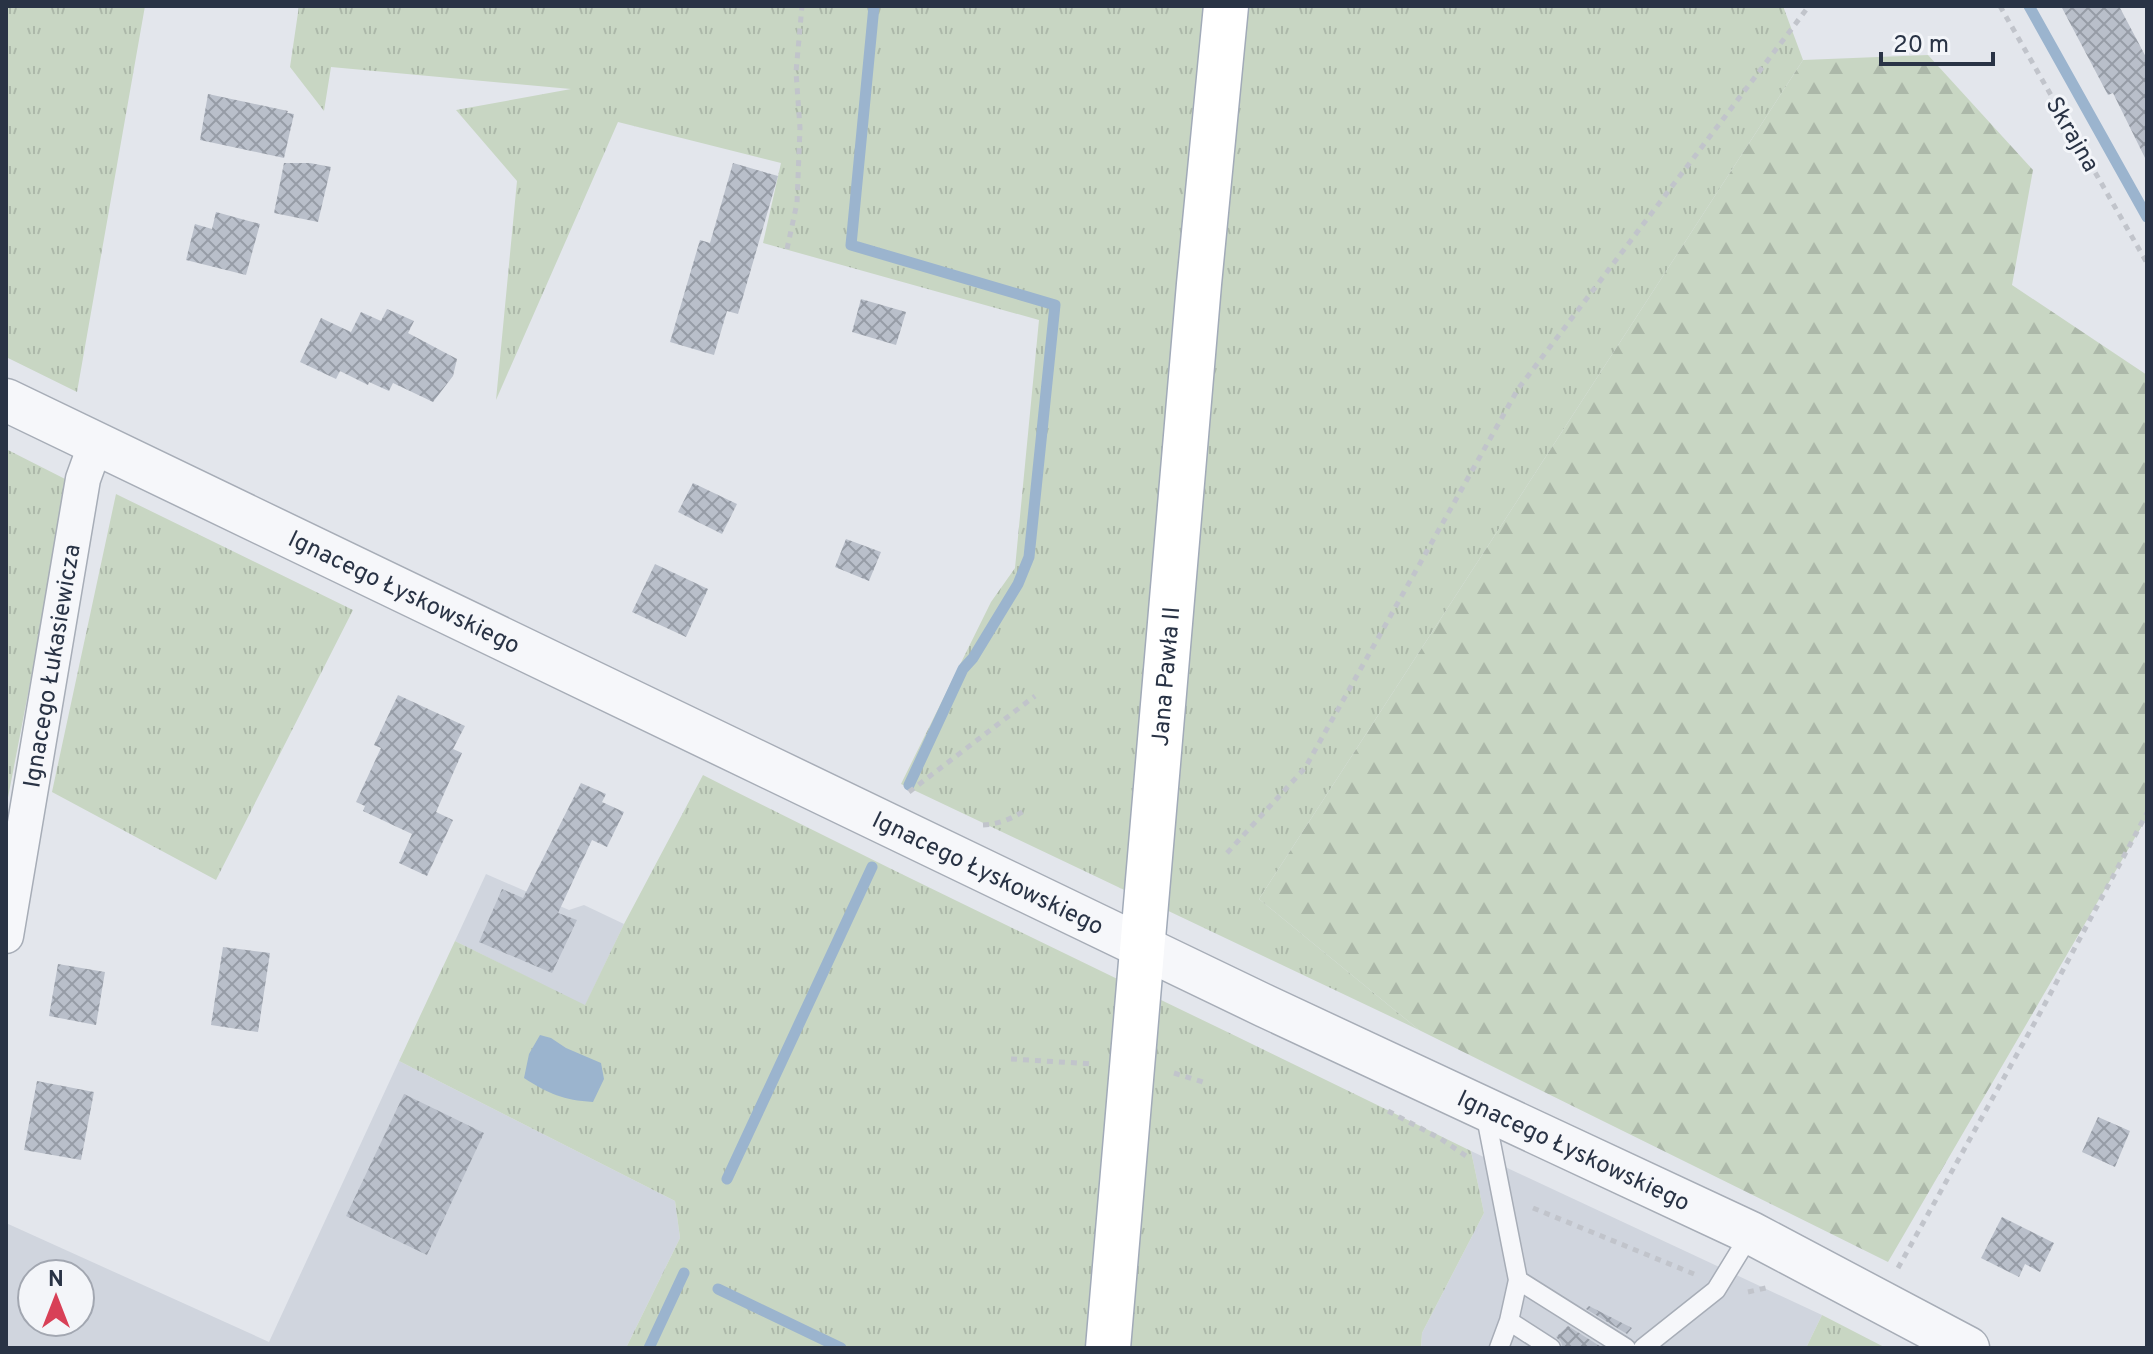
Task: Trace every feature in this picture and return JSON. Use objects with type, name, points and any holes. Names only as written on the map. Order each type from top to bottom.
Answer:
[{"type":"main road","name":"Jana Pawła II","points":[[1108,1348],[1197,299],[1226,6]]},
{"type":"street","name":"Ignacego Łyskowskiego","points":[[6,400],[96,443],[422,613],[1143,946],[1751,1233],[1968,1348]]},
{"type":"street","name":"Ignacego Łukasiewicza","points":[[6,936],[83,479],[96,443]]},
{"type":"lane","points":[[1484,1109],[1518,1280],[1499,1348]]},
{"type":"lane","points":[[1643,1348],[1716,1290],[1751,1233]]},
{"type":"lane","points":[[1518,1280],[1626,1348]]},
{"type":"lane","points":[[1509,1321],[1551,1348]]},
{"type":"path","points":[[787,249],[797,203],[800,128],[796,72],[802,6]]},
{"type":"path","points":[[1227,853],[1305,768],[1518,389],[1809,6]]},
{"type":"path","name":"Skrajna","points":[[2000,6],[2147,263]]},
{"type":"path","points":[[908,793],[1035,696]]},
{"type":"path","points":[[1895,1273],[2147,813]]},
{"type":"path","points":[[1011,1059],[1103,1065]]},
{"type":"path","points":[[1174,1073],[1203,1082]]},
{"type":"path","points":[[1379,1105],[1468,1157],[1485,1195],[1504,1203],[1533,1208],[1739,1293],[1775,1286]]},
{"type":"shaded area","points":[[486,874],[569,910],[584,905],[624,924],[585,1006],[455,941]]},
{"type":"shaded area","points":[[399,1061],[675,1201],[680,1238],[626,1348],[6,1348],[6,1223],[83,1258],[16,1258],[16,1338],[96,1338],[96,1264],[269,1342]]},
{"type":"shaded area","points":[[1471,1151],[1822,1315],[1806,1348],[1421,1348],[1422,1333],[1484,1213]]},
{"type":"green space","points":[[6,6],[145,6],[77,392],[6,357]]},
{"type":"green space","points":[[299,6],[1783,6],[1803,60],[1259,899],[1419,1030],[901,784],[991,602],[1015,568],[1039,320],[763,243],[781,163],[618,122],[496,400],[517,181],[456,110],[571,89],[331,67],[324,111],[290,67]]},
{"type":"green space","points":[[1928,55],[2033,170],[2012,285],[2147,375],[2147,817],[1888,1262],[1419,1030],[1259,899],[1803,60]]},
{"type":"green space","points":[[6,449],[69,481],[6,808]]},
{"type":"green space","points":[[116,494],[353,610],[216,880],[52,792]]},
{"type":"green space","points":[[703,775],[1471,1151],[1484,1213],[1422,1333],[1421,1348],[626,1348],[680,1238],[675,1201],[399,1061],[455,941],[585,1005]]},
{"type":"green space","points":[[1822,1315],[1886,1348],[1806,1348]]},
{"type":"water","points":[[540,1035],[601,1063],[604,1079],[593,1102],[557,1095],[524,1078],[529,1054]]},
{"type":"building","points":[[2061,6],[2119,6],[2147,59],[2147,162],[2113,93],[2108,95]]},
{"type":"building","points":[[208,94],[294,114],[284,158],[200,140]]},
{"type":"building","points":[[284,163],[331,167],[318,222],[274,213]]},
{"type":"building","points":[[733,163],[778,176],[738,314],[727,311],[714,355],[670,342],[700,240],[710,243]]},
{"type":"building","points":[[216,212],[260,224],[246,275],[186,260],[195,224],[212,229]]},
{"type":"building","points":[[861,299],[906,312],[896,345],[852,332]]},
{"type":"building","points":[[387,309],[414,321],[408,333],[457,359],[453,376],[433,402],[393,383],[389,391],[340,371],[336,379],[300,362],[321,318],[351,332],[361,312],[381,321]]},
{"type":"building","points":[[693,483],[737,504],[722,534],[678,512]]},
{"type":"building","points":[[846,539],[881,552],[869,581],[835,567]]},
{"type":"building","points":[[655,564],[708,589],[686,637],[632,612]]},
{"type":"building","points":[[398,695],[465,726],[453,749],[462,753],[436,812],[453,820],[427,876],[399,863],[412,834],[363,811],[365,806],[356,802],[381,748],[374,745]]},
{"type":"building","points":[[581,783],[606,794],[602,802],[624,812],[607,847],[592,840],[558,913],[577,920],[552,973],[479,942],[502,889],[523,898]]},
{"type":"building","points":[[223,947],[270,953],[258,1032],[211,1025]]},
{"type":"building","points":[[58,964],[105,972],[96,1025],[49,1016]]},
{"type":"building","points":[[37,1081],[94,1092],[81,1160],[24,1150]]},
{"type":"building","points":[[404,1094],[484,1133],[427,1255],[346,1216]]},
{"type":"building","points":[[2098,1117],[2130,1131],[2115,1167],[2082,1152]]},
{"type":"building","points":[[2002,1217],[2054,1243],[2040,1272],[2025,1264],[2019,1277],[1981,1258]]},
{"type":"building","points":[[1589,1306],[1632,1328],[1627,1334],[1586,1309]]},
{"type":"building","points":[[1568,1326],[1603,1348],[1563,1348],[1556,1337]]},
{"type":"waterway","points":[[874,6],[851,245],[1055,305],[1029,557],[1018,584],[973,658],[963,669],[909,785]]},
{"type":"waterway","points":[[2029,6],[2147,217]]},
{"type":"waterway","points":[[727,1179],[872,867]]},
{"type":"waterway","points":[[649,1348],[684,1273]]},
{"type":"waterway","points":[[718,1289],[841,1348]]}]
